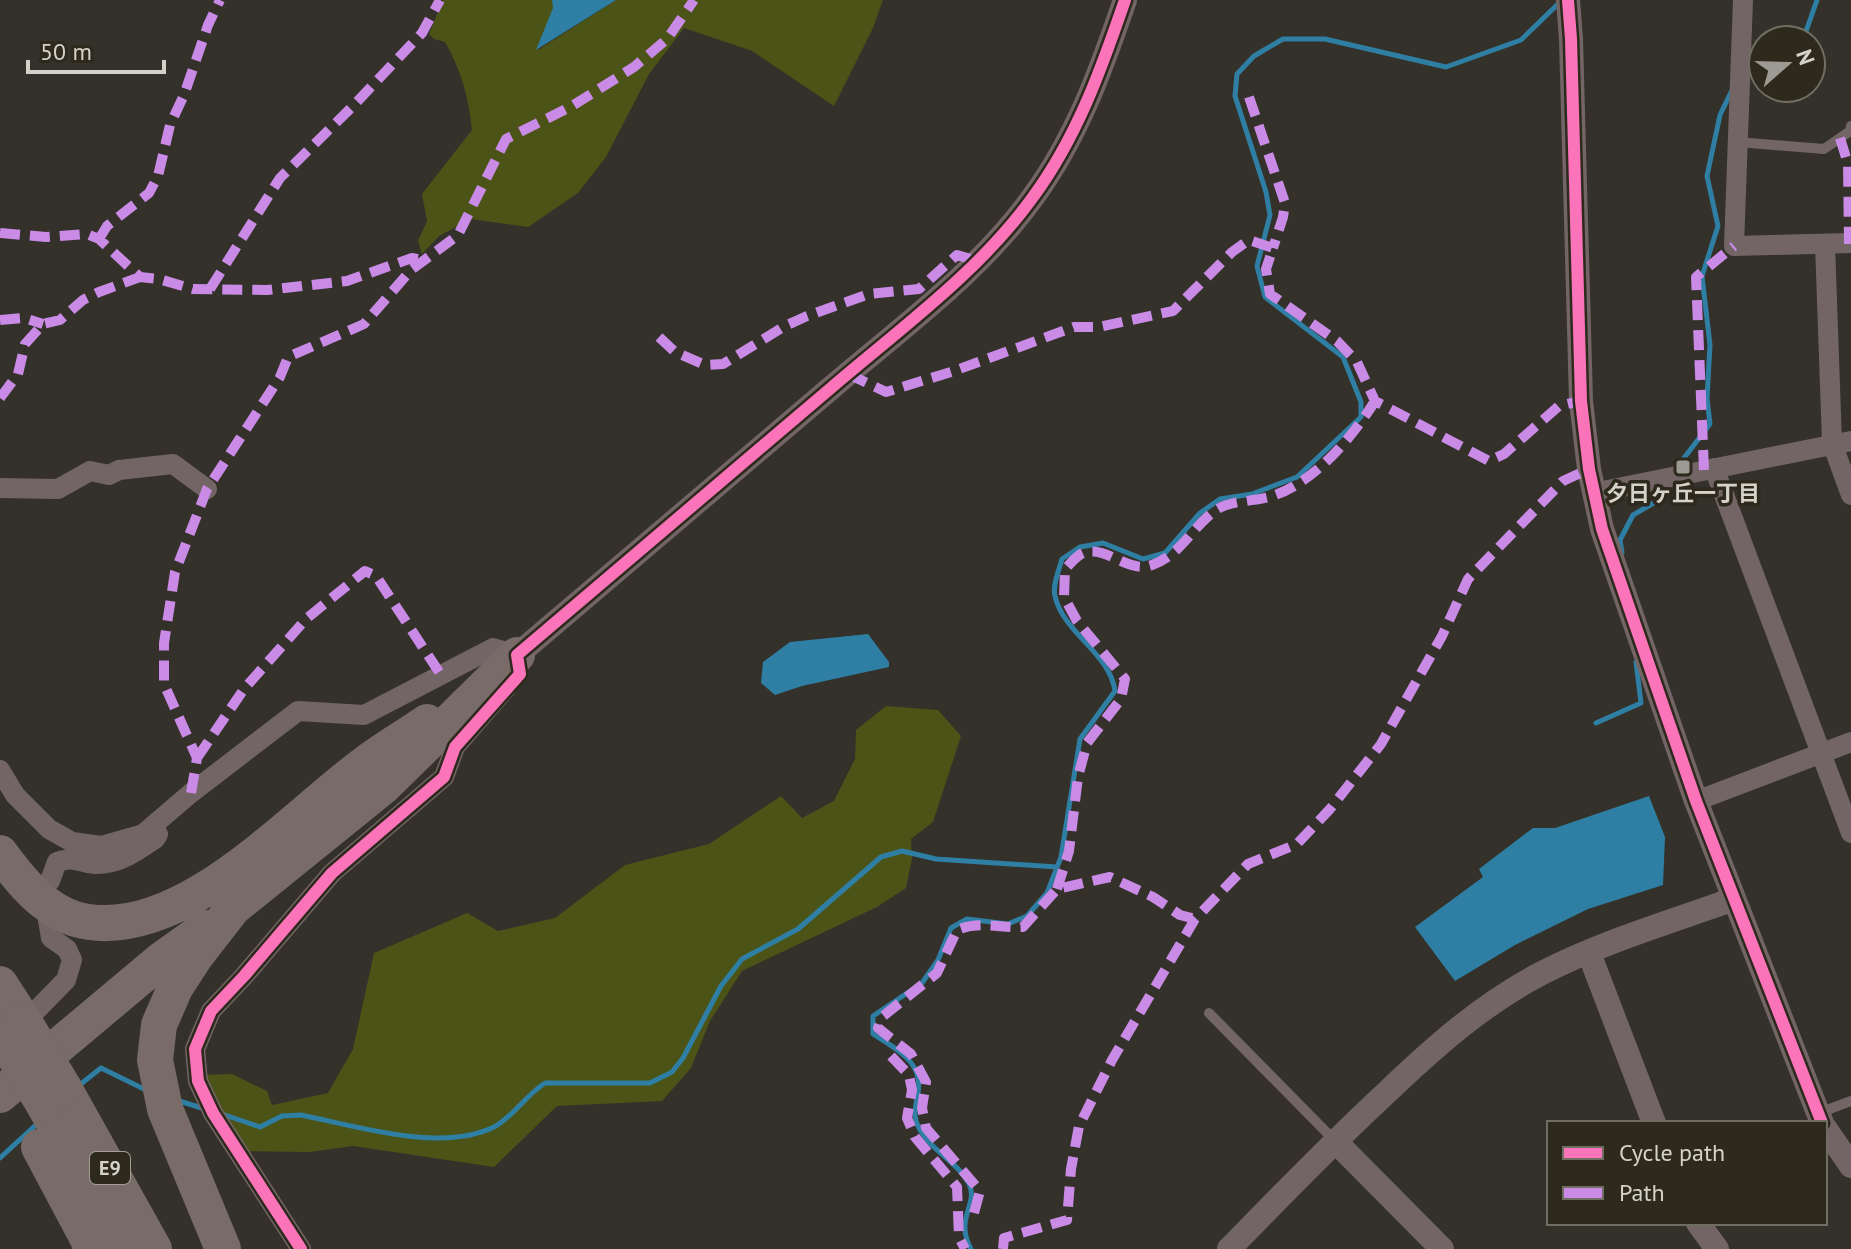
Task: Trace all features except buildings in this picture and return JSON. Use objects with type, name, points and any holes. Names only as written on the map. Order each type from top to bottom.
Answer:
[{"type":"highway","points":[[0,1074],[159,939],[384,786],[509,663]]},
{"type":"highway","points":[[0,853],[22,882],[49,907],[86,922],[122,923],[223,897]]},
{"type":"highway","points":[[0,1095],[161,960],[223,897]]},
{"type":"highway","points":[[223,897],[159,1025],[155,1060],[165,1109],[223,1249]]},
{"type":"highway","name":"E9","points":[[0,984],[6,1033],[124,1249]]},
{"type":"highway","points":[[0,1080],[45,1106],[56,1176],[90,1249]]},
{"type":"highway","name":"E9","points":[[45,1106],[154,1249]]},
{"type":"street","points":[[509,663],[933,303],[1000,236],[1032,198],[1062,154],[1097,81],[1125,0]]},
{"type":"street","points":[[1568,0],[1581,401],[1593,493],[1602,529],[1696,801],[1821,1121]]},
{"type":"street","points":[[1743,0],[1734,246],[1851,243]]},
{"type":"street","points":[[1825,244],[1841,442],[1851,495]]},
{"type":"street","points":[[1593,493],[1841,442]]},
{"type":"street","points":[[0,488],[58,489],[90,471],[109,475],[119,470],[173,464],[207,489]]},
{"type":"street","points":[[1714,468],[1851,833]]},
{"type":"street","points":[[0,770],[15,795],[49,829],[72,842],[101,846],[143,834],[298,711],[364,715],[493,648],[520,674],[455,747],[444,777],[332,873],[211,1011],[195,1049],[198,1081],[213,1113],[301,1249]]},
{"type":"street","points":[[1696,801],[1851,742]]},
{"type":"street","points":[[50,881],[57,862],[71,857],[94,864],[119,862],[155,839],[174,808]]},
{"type":"street","points":[[1229,1249],[1335,1141],[1422,1058],[1476,1013],[1542,973],[1734,899]]},
{"type":"street","points":[[6,1033],[43,1006],[66,980],[72,960],[67,949],[51,938],[48,920]]},
{"type":"street","points":[[1589,953],[1653,1121]]},
{"type":"street","points":[[1827,1131],[1851,1166]]},
{"type":"street","points":[[1335,1141],[1442,1249]]},
{"type":"street","points":[[1699,1225],[1717,1249]]},
{"type":"lane","points":[[1737,142],[1824,149],[1850,131],[1851,126]]},
{"type":"lane","points":[[1209,1013],[1335,1141]]},
{"type":"lane","points":[[1822,1121],[1851,1101]]},
{"type":"green space","points":[[443,0],[552,0],[554,8],[538,50],[616,0],[883,0],[873,28],[834,106],[752,51],[684,28],[649,74],[606,157],[578,193],[528,227],[471,219],[439,236],[422,254],[418,241],[427,221],[422,194],[472,130],[456,63],[445,42],[429,34]]},
{"type":"green space","points":[[886,706],[938,710],[961,736],[933,822],[911,839],[912,859],[906,888],[877,907],[742,971],[710,1021],[691,1068],[662,1101],[557,1106],[494,1167],[353,1146],[309,1152],[242,1151],[204,1075],[232,1074],[267,1091],[272,1105],[328,1093],[353,1049],[374,953],[467,913],[498,931],[555,918],[625,865],[709,844],[781,796],[802,818],[834,801],[855,759],[856,730]]},
{"type":"water","points":[[552,0],[616,0],[536,50],[553,8]]},
{"type":"water","points":[[868,634],[889,662],[889,667],[775,695],[761,683],[763,662],[790,642]]},
{"type":"water","points":[[1649,796],[1665,837],[1663,885],[1588,909],[1515,945],[1455,981],[1415,927],[1483,877],[1479,869],[1533,828],[1555,828]]},
{"type":"waterway","points":[[1809,24],[1817,0]]},
{"type":"waterway","points":[[971,1249],[965,1229],[971,1198],[969,1184],[919,1128],[915,1113],[918,1076],[908,1059],[873,1034],[873,1016],[922,983],[938,960],[951,928],[967,919],[1008,924],[1027,916],[1047,893],[1061,857],[1080,739],[1115,691],[1105,665],[1060,609],[1054,588],[1062,559],[1080,547],[1103,543],[1143,559],[1165,553],[1200,513],[1220,499],[1252,494],[1297,477],[1361,417],[1361,402],[1343,357],[1265,297],[1257,266],[1270,215],[1266,192],[1235,96],[1237,74],[1254,56],[1283,39],[1325,39],[1446,67],[1521,40],[1559,3]]},
{"type":"waterway","points":[[1674,471],[1710,424],[1707,398],[1710,345],[1702,276],[1718,226],[1707,176],[1720,115],[1732,90]]},
{"type":"waterway","points":[[1622,553],[1620,540],[1633,515],[1657,501],[1667,483]]},
{"type":"waterway","points":[[1596,723],[1641,703],[1636,662]]},
{"type":"waterway","points":[[222,1114],[260,1127],[282,1116],[301,1115],[399,1135],[449,1138],[494,1127],[545,1083],[650,1083],[672,1072],[683,1058],[721,986],[742,959],[798,929],[881,857],[902,851],[936,859],[1057,867]]},
{"type":"waterway","points":[[77,1087],[101,1068],[148,1091]]},
{"type":"waterway","points":[[176,1100],[205,1109]]},
{"type":"waterway","points":[[0,1158],[38,1123]]},
{"type":"marked path","points":[[99,239],[107,226],[149,193],[158,176],[170,125],[220,0]]},
{"type":"marked path","points":[[210,289],[280,178],[422,33],[440,0]]},
{"type":"marked path","points":[[191,793],[197,758],[164,684],[164,643],[175,572],[207,489],[280,377],[288,357],[364,324],[411,270],[458,235],[506,139],[572,106],[634,67],[667,39],[694,0]]},
{"type":"marked path","points":[[1249,97],[1285,203],[1273,248]]},
{"type":"marked path","points":[[1840,138],[1848,164],[1849,244]]},
{"type":"marked path","points":[[0,233],[46,237],[87,234],[99,239],[140,277],[193,289],[267,290],[347,281],[412,258],[422,260]]},
{"type":"marked path","points":[[848,374],[886,392],[1074,327],[1099,327],[1173,311],[1232,252],[1249,240],[1273,248],[1266,269],[1270,294],[1337,341],[1357,362],[1375,401],[1489,461],[1504,454],[1559,406],[1581,401]]},
{"type":"marked path","points":[[1704,470],[1696,277],[1734,246]]},
{"type":"marked path","points":[[659,337],[675,352],[705,365],[723,364],[807,316],[869,294],[919,289],[957,255],[977,261]]},
{"type":"marked path","points":[[0,398],[18,374],[25,344],[43,324],[60,320],[83,300],[99,292],[140,277]]},
{"type":"marked path","points":[[0,320],[24,318],[43,324]]},
{"type":"marked path","points":[[1057,889],[1069,851],[1078,777],[1087,743],[1121,699],[1125,679],[1077,621],[1064,597],[1065,569],[1080,554],[1092,552],[1134,566],[1143,567],[1162,560],[1179,548],[1216,510],[1285,491],[1315,471],[1343,444],[1375,401]]},
{"type":"marked path","points":[[1003,1249],[1004,1238],[1067,1220],[1071,1169],[1079,1126],[1112,1060],[1195,919],[1248,864],[1297,844],[1330,809],[1381,744],[1442,636],[1468,579],[1563,481],[1589,469]]},
{"type":"marked path","points":[[197,758],[244,689],[306,619],[365,571],[376,576],[441,675]]},
{"type":"marked path","points":[[974,1213],[980,1191],[926,1128],[922,1108],[926,1082],[911,1054],[878,1028],[882,1017],[937,973],[957,930],[981,925],[1023,927],[1057,889],[1110,877],[1153,897],[1180,915],[1195,919]]},
{"type":"marked path","points":[[891,1056],[909,1075],[912,1090],[907,1118],[915,1137],[957,1187],[959,1237],[965,1249]]},
{"type":"cycle path","points":[[301,1249],[213,1113],[198,1081],[195,1049],[211,1011],[332,873],[444,777],[455,747],[520,674],[517,655],[964,275],[1012,224],[1063,151],[1097,77],[1125,0]]},
{"type":"cycle path","points":[[1568,0],[1581,401],[1589,469],[1602,529],[1696,801],[1821,1121]]},
{"type":"place","name":"夕日ヶ丘一丁目","points":[[1683,467]]}]
